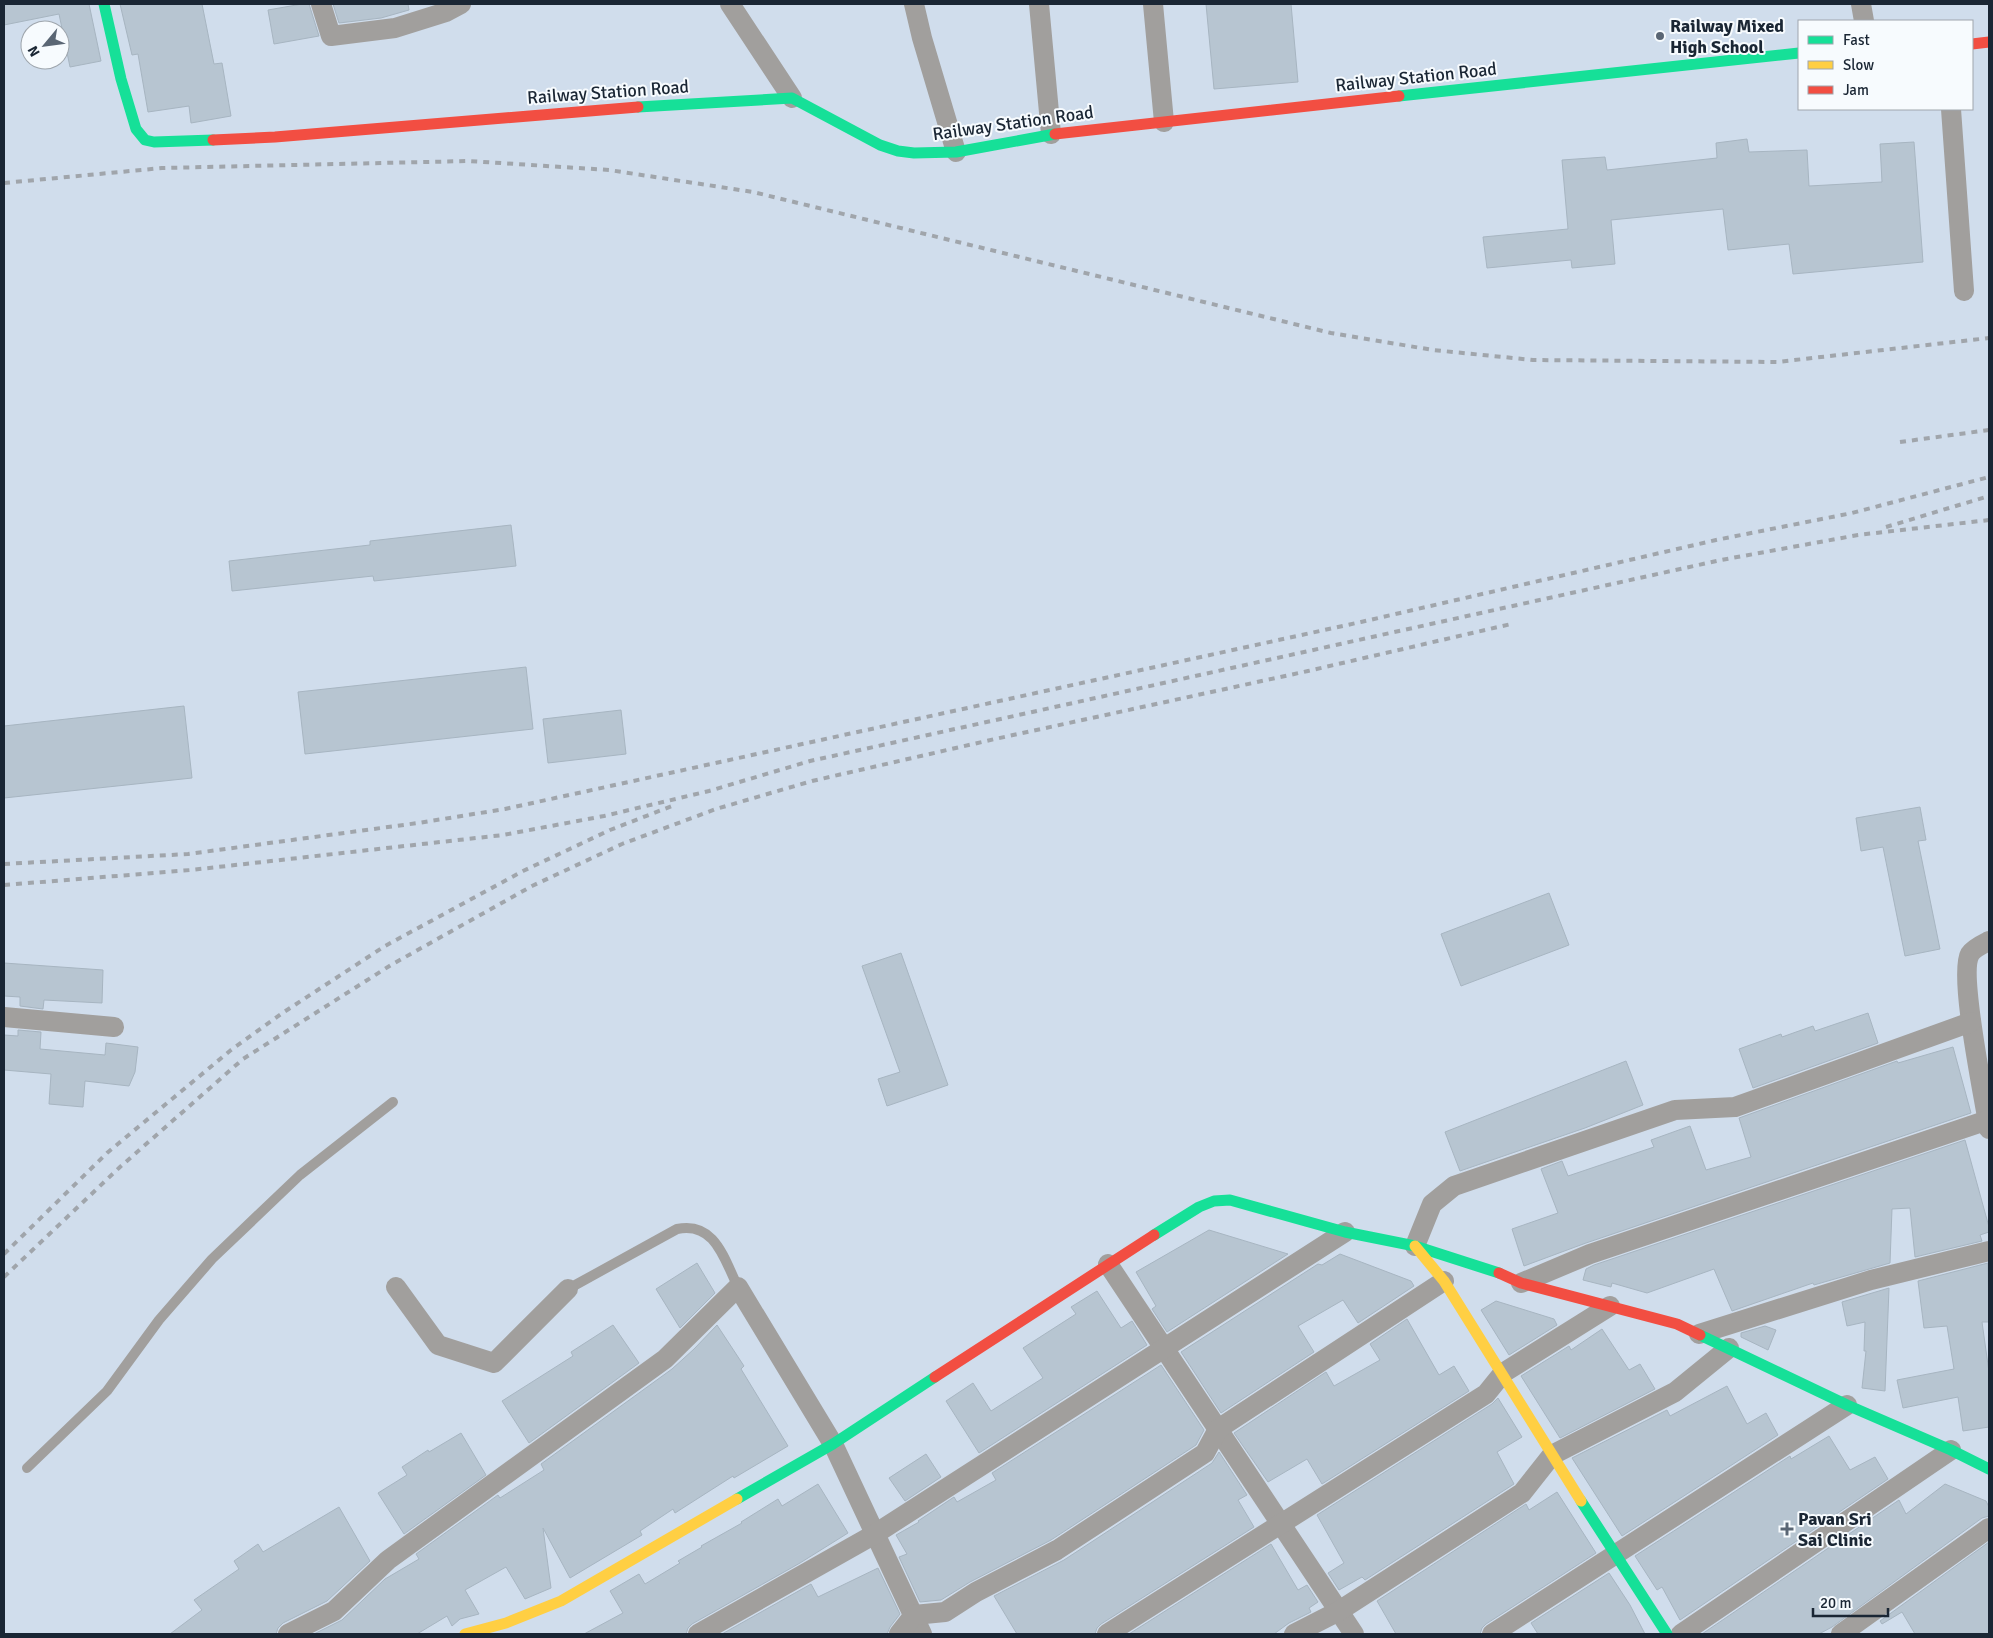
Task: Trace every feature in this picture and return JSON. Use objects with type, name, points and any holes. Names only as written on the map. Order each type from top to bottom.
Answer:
[{"type":"street","name":"Railway Station Road","points":[[104,4],[121,79],[136,130],[145,140],[154,142],[274,137],[614,108],[792,98],[880,145],[898,151],[914,153],[956,152],[1051,134],[1798,54]]},
{"type":"street","points":[[321,4],[331,36],[395,28],[446,12],[461,4]]},
{"type":"street","points":[[730,4],[792,98]]},
{"type":"street","points":[[914,4],[922,38],[956,152]]},
{"type":"street","points":[[1039,4],[1051,134]]},
{"type":"street","points":[[1153,4],[1164,122]]},
{"type":"street","points":[[1861,4],[1864,20]]},
{"type":"street","points":[[1973,44],[1989,42]]},
{"type":"street","points":[[1951,110],[1964,291]]},
{"type":"street","points":[[1521,1283],[1590,1254],[1989,1125],[1983,1050],[1971,1022],[1967,964],[1970,954],[1989,941]]},
{"type":"street","points":[[4,1017],[114,1027]]},
{"type":"street","points":[[1415,1246],[1432,1204],[1454,1186],[1675,1110],[1735,1107],[1971,1022]]},
{"type":"street","points":[[465,1634],[506,1623],[561,1601],[833,1444],[1108,1264],[1199,1207],[1214,1201],[1230,1200],[1345,1232],[1415,1246],[1493,1270],[1521,1283],[1677,1324],[1847,1405],[1951,1450],[1989,1470]]},
{"type":"street","points":[[698,1634],[876,1534],[1345,1232]]},
{"type":"street","points":[[1415,1246],[1444,1281],[1503,1373],[1552,1455],[1667,1634]]},
{"type":"street","points":[[1699,1334],[1871,1280],[1989,1251]]},
{"type":"street","points":[[1108,1264],[1354,1634]]},
{"type":"street","points":[[899,1634],[914,1615],[945,1612],[976,1592],[1057,1550],[1205,1454],[1218,1429],[1444,1281]]},
{"type":"street","points":[[396,1287],[438,1345],[494,1363],[568,1289]]},
{"type":"street","points":[[288,1634],[334,1611],[388,1560],[665,1359],[738,1287],[833,1444],[922,1634]]},
{"type":"street","points":[[1107,1634],[1279,1523],[1486,1394],[1503,1373],[1610,1306]]},
{"type":"street","points":[[1294,1634],[1339,1611],[1522,1493],[1552,1455],[1675,1392],[1729,1348]]},
{"type":"street","points":[[1492,1634],[1847,1405]]},
{"type":"street","points":[[1681,1634],[1951,1450]]},
{"type":"street","points":[[1841,1634],[1989,1528]]},
{"type":"lane","points":[[27,1468],[107,1391],[159,1320],[212,1259],[300,1175],[393,1102]]},
{"type":"lane","points":[[568,1289],[677,1229],[690,1226],[702,1230],[715,1242],[738,1287]]},
{"type":"building","points":[[4,4],[89,4],[101,61],[70,67],[70,20],[60,20],[59,14],[20,20],[20,22],[4,25]]},
{"type":"building","points":[[120,4],[202,4],[214,64],[222,63],[231,116],[191,123],[189,106],[148,112],[138,54],[132,55]]},
{"type":"building","points":[[309,4],[319,36],[274,44],[268,10]]},
{"type":"building","points":[[333,4],[408,4],[409,10],[381,18],[339,23]]},
{"type":"building","points":[[1206,4],[1291,4],[1298,82],[1214,89]]},
{"type":"building","points":[[1747,139],[1749,152],[1807,150],[1809,186],[1882,182],[1880,144],[1914,142],[1923,262],[1793,274],[1789,244],[1728,250],[1723,209],[1611,220],[1615,264],[1572,268],[1571,260],[1487,268],[1483,237],[1568,229],[1562,160],[1605,157],[1607,170],[1717,158],[1716,143]]},
{"type":"building","points":[[511,525],[516,566],[374,581],[373,576],[232,591],[229,561],[370,545],[370,541]]},
{"type":"building","points":[[526,667],[533,729],[305,754],[298,692]]},
{"type":"building","points":[[184,706],[192,778],[4,798],[4,726]]},
{"type":"building","points":[[621,710],[626,754],[548,763],[543,719]]},
{"type":"building","points":[[1920,807],[1926,840],[1918,841],[1940,949],[1905,956],[1883,847],[1861,851],[1856,818]]},
{"type":"building","points":[[1549,893],[1569,945],[1461,986],[1441,934]]},
{"type":"building","points":[[901,953],[948,1085],[887,1106],[878,1079],[900,1072],[862,966]]},
{"type":"building","points":[[4,963],[103,970],[102,1003],[44,1000],[43,1009],[20,1006],[20,997],[4,996]]},
{"type":"building","points":[[1868,1013],[1878,1043],[1753,1088],[1739,1049],[1781,1034],[1782,1037],[1813,1026],[1815,1031]]},
{"type":"building","points":[[18,1030],[41,1032],[40,1049],[105,1055],[106,1043],[138,1047],[135,1072],[129,1086],[85,1081],[83,1107],[49,1104],[51,1074],[4,1070],[4,1035],[18,1036]]},
{"type":"building","points":[[1953,1047],[1971,1113],[1586,1243],[1524,1266],[1512,1229],[1558,1213],[1541,1169],[1562,1161],[1568,1176],[1654,1147],[1651,1140],[1690,1126],[1706,1170],[1751,1157],[1739,1118],[1897,1061],[1898,1063]]},
{"type":"building","points":[[1626,1061],[1643,1105],[1585,1128],[1460,1171],[1445,1132]]},
{"type":"building","points":[[1965,1140],[1989,1227],[1989,1232],[1980,1235],[1982,1241],[1915,1257],[1910,1208],[1892,1209],[1890,1263],[1814,1285],[1813,1283],[1732,1311],[1714,1269],[1647,1293],[1612,1283],[1611,1287],[1583,1280],[1586,1269],[1594,1265]]},
{"type":"building","points":[[1209,1230],[1288,1254],[1167,1332],[1152,1309],[1156,1306],[1136,1272]]},
{"type":"building","points":[[1340,1254],[1411,1281],[1414,1286],[1358,1323],[1343,1300],[1298,1326],[1314,1352],[1221,1413],[1181,1352],[1318,1264],[1322,1265]]},
{"type":"building","points":[[697,1263],[715,1293],[680,1328],[656,1289]]},
{"type":"building","points":[[1988,1263],[1989,1322],[1982,1322],[1989,1372],[1989,1427],[1963,1431],[1958,1397],[1903,1408],[1897,1380],[1954,1369],[1947,1326],[1924,1328],[1918,1281]]},
{"type":"building","points":[[1889,1288],[1885,1391],[1862,1388],[1866,1351],[1864,1351],[1865,1322],[1847,1326],[1842,1302]]},
{"type":"building","points":[[1097,1291],[1121,1328],[1132,1321],[1147,1345],[979,1453],[946,1401],[973,1383],[991,1411],[1043,1378],[1023,1348],[1076,1314],[1071,1307]]},
{"type":"building","points":[[1496,1301],[1554,1319],[1557,1325],[1509,1355],[1481,1310]]},
{"type":"building","points":[[1407,1319],[1439,1375],[1454,1366],[1469,1391],[1322,1484],[1307,1459],[1268,1482],[1234,1433],[1326,1372],[1334,1386],[1380,1360],[1370,1344]]},
{"type":"building","points":[[613,1325],[639,1363],[529,1443],[502,1401],[573,1356],[571,1352]]},
{"type":"building","points":[[717,1325],[744,1366],[741,1369],[788,1446],[734,1478],[733,1476],[675,1513],[673,1509],[640,1531],[642,1535],[570,1578],[543,1528],[551,1588],[525,1599],[506,1567],[465,1590],[479,1614],[460,1619],[452,1626],[447,1616],[417,1634],[314,1634],[342,1620],[385,1579],[419,1559],[416,1554],[498,1495],[500,1498],[544,1470],[541,1464],[672,1369]]},
{"type":"building","points":[[1765,1326],[1776,1330],[1768,1350],[1741,1337],[1741,1333]]},
{"type":"building","points":[[1602,1329],[1629,1370],[1640,1364],[1655,1389],[1560,1438],[1521,1376],[1569,1346],[1571,1350]]},
{"type":"building","points":[[1161,1365],[1204,1430],[1196,1445],[1051,1540],[970,1582],[941,1600],[920,1602],[899,1557],[907,1554],[896,1535],[919,1522],[954,1497],[957,1502],[996,1480],[992,1473]]},
{"type":"building","points":[[1727,1386],[1747,1424],[1766,1413],[1778,1435],[1622,1536],[1572,1458],[1667,1410],[1670,1416]]},
{"type":"building","points":[[1498,1398],[1522,1437],[1497,1452],[1514,1484],[1365,1580],[1362,1577],[1339,1590],[1328,1573],[1344,1563],[1317,1515],[1492,1404]]},
{"type":"building","points":[[461,1433],[486,1475],[404,1534],[378,1493],[407,1475],[402,1467],[428,1450],[429,1452]]},
{"type":"building","points":[[1829,1436],[1850,1470],[1875,1457],[1888,1479],[1680,1620],[1662,1587],[1657,1590],[1635,1556],[1790,1456],[1791,1459]]},
{"type":"building","points":[[1219,1452],[1247,1495],[1238,1500],[1254,1527],[1101,1624],[1095,1634],[1017,1634],[994,1596],[1064,1560],[1212,1463]]},
{"type":"building","points":[[926,1454],[941,1477],[905,1501],[889,1478]]},
{"type":"building","points":[[818,1484],[848,1533],[800,1563],[692,1624],[686,1634],[584,1634],[623,1613],[610,1591],[639,1574],[645,1584],[680,1563],[678,1561],[701,1546],[742,1523],[778,1499],[782,1506]]},
{"type":"building","points":[[1945,1484],[1986,1501],[1989,1507],[1989,1516],[1982,1518],[1832,1627],[1819,1634],[1702,1634],[1899,1500],[1906,1514]]},
{"type":"building","points":[[1557,1492],[1596,1553],[1486,1624],[1480,1634],[1396,1634],[1377,1601],[1526,1504],[1529,1510]]},
{"type":"building","points":[[339,1507],[370,1561],[327,1601],[283,1623],[278,1628],[276,1634],[170,1634],[202,1610],[194,1600],[239,1569],[234,1561],[258,1544],[263,1552]]},
{"type":"building","points":[[1989,1542],[1989,1634],[1915,1634],[1902,1612],[1882,1624],[1880,1621]]},
{"type":"building","points":[[1271,1544],[1298,1590],[1307,1585],[1318,1602],[1309,1608],[1311,1612],[1289,1623],[1274,1634],[1129,1634]]},
{"type":"building","points":[[878,1568],[900,1614],[887,1634],[722,1634],[811,1584],[818,1597]]},
{"type":"building","points":[[1609,1573],[1630,1605],[1645,1634],[1538,1634],[1531,1623]]},
{"type":"railway","points":[[4,183],[162,168],[469,161],[609,170],[753,192],[1331,333],[1433,350],[1533,360],[1777,362],[1989,338]]},
{"type":"railway","points":[[1900,442],[1989,430]]},
{"type":"railway","points":[[4,864],[188,854],[418,823],[505,809],[1361,622],[1716,540],[1852,513],[1989,477]]},
{"type":"railway","points":[[1886,527],[1989,496]]},
{"type":"railway","points":[[4,885],[191,870],[503,835],[604,816],[709,791],[810,761],[1721,560],[1858,535],[1989,520]]},
{"type":"railway","points":[[4,1277],[120,1167],[243,1059],[391,965],[532,886],[622,844],[716,809],[812,781],[1511,624]]},
{"type":"railway","points":[[4,1254],[107,1153],[231,1050],[284,1012],[385,946],[523,871],[610,830],[672,806]]},
{"type":"traffic: fast","points":[[104,4],[121,79],[136,129],[145,140],[154,142],[213,140]]},
{"type":"traffic: fast","points":[[1399,96],[1798,53]]},
{"type":"traffic: fast","points":[[638,107],[792,98],[880,145],[898,151],[914,153],[956,152],[1055,134]]},
{"type":"traffic: fast","points":[[1154,1235],[1199,1207],[1214,1201],[1230,1200],[1345,1232],[1415,1246],[1499,1273]]},
{"type":"traffic: fast","points":[[1700,1335],[1847,1405],[1951,1450],[1989,1469]]},
{"type":"traffic: fast","points":[[737,1499],[833,1444],[935,1377]]},
{"type":"traffic: fast","points":[[1581,1501],[1667,1634]]},
{"type":"traffic: slow","points":[[1415,1246],[1444,1281],[1581,1501]]},
{"type":"traffic: slow","points":[[465,1634],[506,1623],[561,1601],[737,1499]]},
{"type":"traffic: jam","points":[[1973,44],[1989,42]]},
{"type":"traffic: jam","points":[[1055,134],[1399,96]]},
{"type":"traffic: jam","points":[[213,140],[275,137],[638,107]]},
{"type":"traffic: jam","points":[[935,1377],[1154,1235]]},
{"type":"traffic: jam","points":[[1499,1273],[1521,1283],[1677,1324],[1700,1335]]},
{"type":"place","name":"Railway Mixed High School","points":[[1660,36]]},
{"type":"place","name":"Pavan Sri Sai Clinic","points":[[1787,1529]]}]
